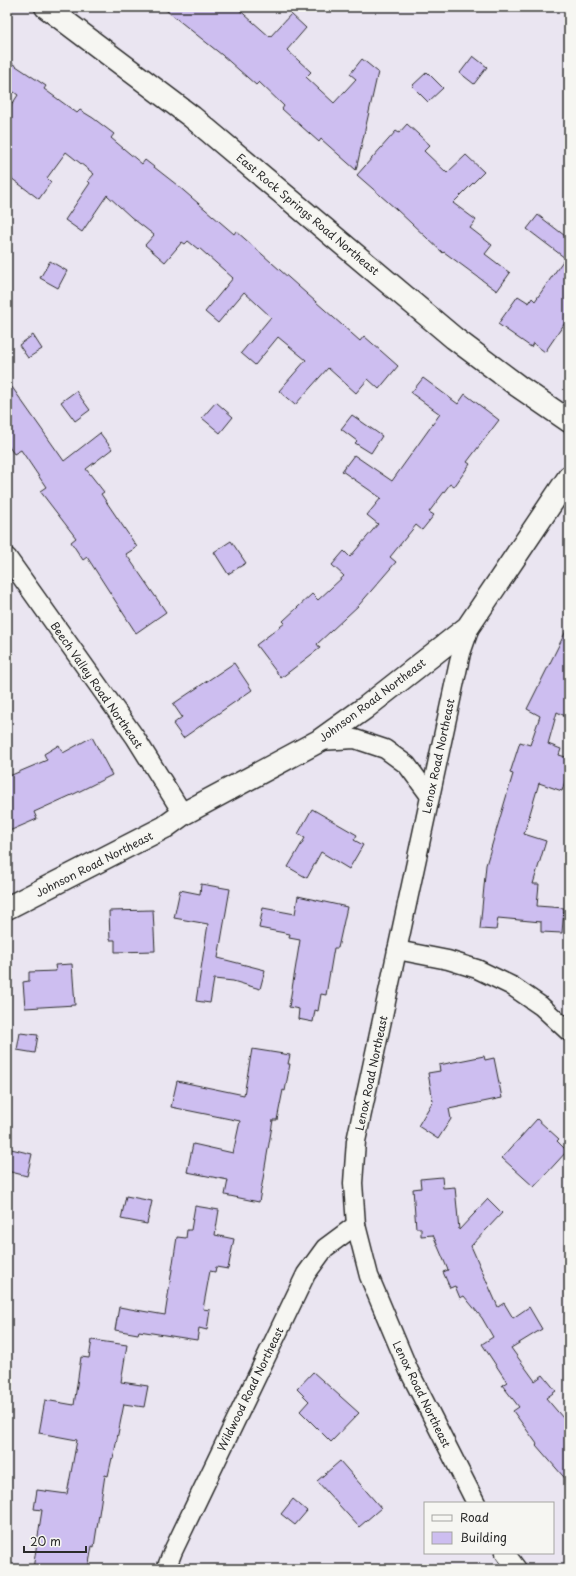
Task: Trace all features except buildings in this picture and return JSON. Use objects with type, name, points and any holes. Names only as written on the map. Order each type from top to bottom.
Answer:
[{"type":"street","name":"East Rock Springs Road Northeast","points":[[46,7],[192,117],[454,338],[518,386],[569,421]]},
{"type":"street","name":"Johnson Road Northeast","points":[[7,908],[165,827],[183,814],[318,741],[365,708],[468,627],[561,498],[569,477]]},
{"type":"street","name":"Beech Valley Road Northeast","points":[[7,557],[135,737],[183,814]]},
{"type":"street","name":"Lenox Road Northeast","points":[[468,627],[468,633],[461,653],[356,1141],[353,1183],[356,1225],[369,1276],[408,1372],[475,1502]]},
{"type":"street","points":[[318,741],[355,739],[385,749],[407,765],[430,796]]},
{"type":"street","points":[[397,950],[455,962],[477,969],[512,986],[541,1006],[569,1032]]},
{"type":"street","name":"Wildwood Road Northeast","points":[[166,1569],[173,1551],[306,1274],[325,1248],[356,1225]]},
{"type":"street","points":[[506,1554],[517,1569]]}]
